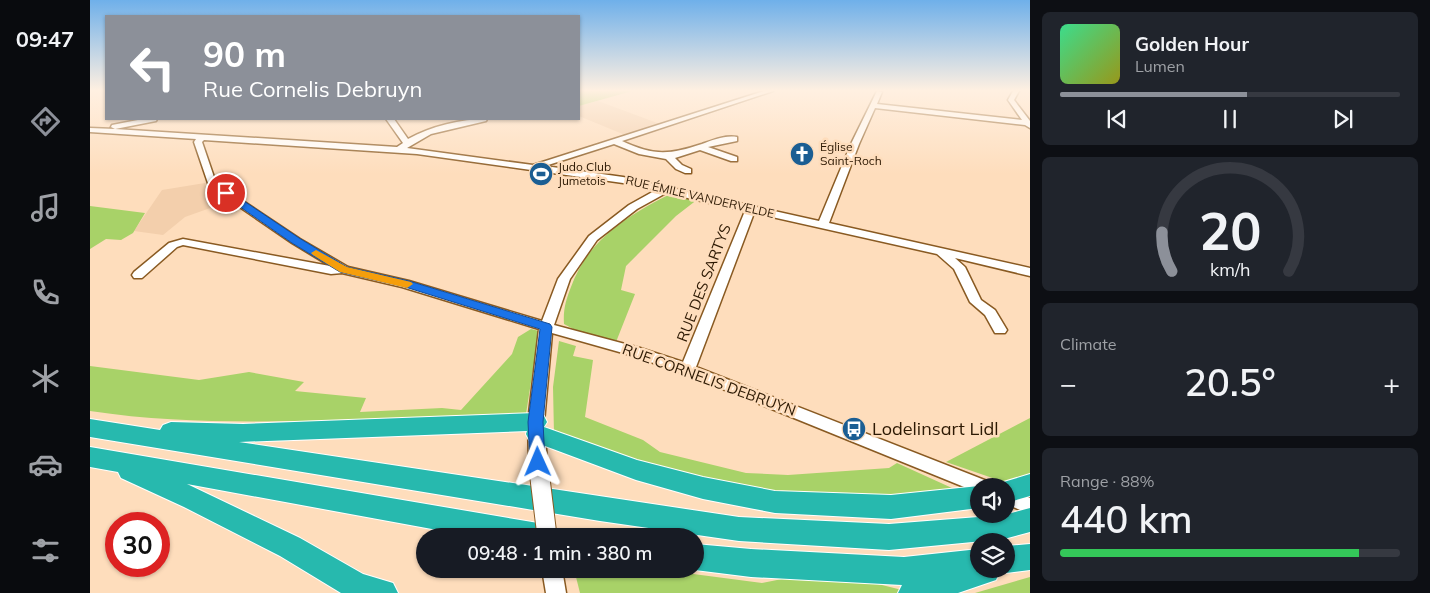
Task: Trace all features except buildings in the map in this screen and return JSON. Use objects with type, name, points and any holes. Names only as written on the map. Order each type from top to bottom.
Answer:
[{"type":"highway","points":[[96,429],[243,433],[536,428],[636,470],[703,488],[775,502],[891,507],[970,498]]},
{"type":"highway","points":[[96,429],[738,529],[889,537],[1004,527],[1030,520]]},
{"type":"highway","points":[[98,459],[492,528]]},
{"type":"highway","points":[[98,459],[193,498],[290,547],[358,587],[382,593]]},
{"type":"highway","points":[[1015,490],[1030,486]]},
{"type":"highway","points":[[704,558],[751,563],[904,571],[970,564]]},
{"type":"highway","points":[[913,593],[970,575]]},
{"type":"street","points":[[536,167],[682,119]]},
{"type":"street","points":[[823,225],[867,119]]},
{"type":"street","points":[[977,119],[1029,125]]},
{"type":"street","points":[[91,129],[147,120]]},
{"type":"street","points":[[391,120],[402,138],[407,142]]},
{"type":"street","points":[[399,150],[407,142],[421,135],[479,120]]},
{"type":"street","name":"RUE ÉMILE VANDERVELDE","points":[[91,129],[399,150],[628,180],[1030,272]]},
{"type":"street","name":"RUE CORNELIS DEBRUYN","points":[[202,137],[198,142],[212,184],[344,270]]},
{"type":"street","points":[[615,140],[627,147],[669,157],[722,139],[734,139]]},
{"type":"street","points":[[700,147],[734,159]]},
{"type":"street","points":[[669,157],[679,167],[688,171]]},
{"type":"street","points":[[546,528],[536,428],[546,327],[564,279],[593,238],[634,208],[666,189]]},
{"type":"street","name":"RUE DES SARTYS","points":[[688,369],[751,208]]},
{"type":"street","name":"RUE CORNELIS DEBRUYN","points":[[138,275],[173,245],[183,242],[331,270],[344,270],[405,284],[546,327],[635,351],[688,369],[970,482]]},
{"type":"street","name":"RUE ÉMILE VANDERVELDE","points":[[938,251],[959,267],[976,302],[990,313],[1000,330]]},
{"type":"street","name":"RUE ÉMILE VANDERVELDE","points":[[959,267],[995,264]]},
{"type":"street","points":[[1015,500],[1030,506]]},
{"type":"street","points":[[554,578],[556,593]]},
{"type":"shaded area","points":[[585,119],[646,119],[660,124],[625,135]]},
{"type":"shaded area","points":[[205,183],[207,189],[227,202],[185,217],[163,235],[134,231],[162,190]]},
{"type":"green space","points":[[672,193],[698,199],[676,216],[626,266],[621,290],[635,294],[616,342],[577,331],[564,324],[564,309],[571,287],[578,270],[588,255],[612,230],[640,210]]},
{"type":"green space","points":[[90,206],[145,213],[133,233],[121,240],[106,239],[90,249]]},
{"type":"green space","points":[[531,329],[539,331],[526,414],[358,420],[196,421],[90,411],[90,366],[199,380],[249,372],[304,382],[295,391],[366,398],[360,412],[442,408],[461,410],[512,354],[518,337]]},
{"type":"green space","points":[[559,341],[576,346],[573,356],[593,360],[585,417],[643,440],[660,452],[746,473],[788,475],[889,468],[897,463],[963,493],[798,499],[665,471],[593,444],[554,434],[553,387]]},
{"type":"green space","points":[[1030,418],[1030,475],[1015,479],[992,478],[946,462]]},
{"type":"green space","points":[[704,575],[762,583],[787,578],[870,582],[914,593],[580,593],[576,578],[704,578]]},
{"type":"green space","points":[[1030,577],[1030,593],[975,593]]},
{"type":"slow traffic","points":[[316,253],[344,270],[407,284]]},
{"type":"place","name":"Église Saint-Roch","points":[[802,154]]},
{"type":"place","name":"Judo Club Jumetois","points":[[541,174]]},
{"type":"place","name":"Lodelinsart Lidl","points":[[854,429]]},
{"type":"route","points":[[226,193],[344,270],[405,284],[546,327],[536,422],[538,462]]}]
